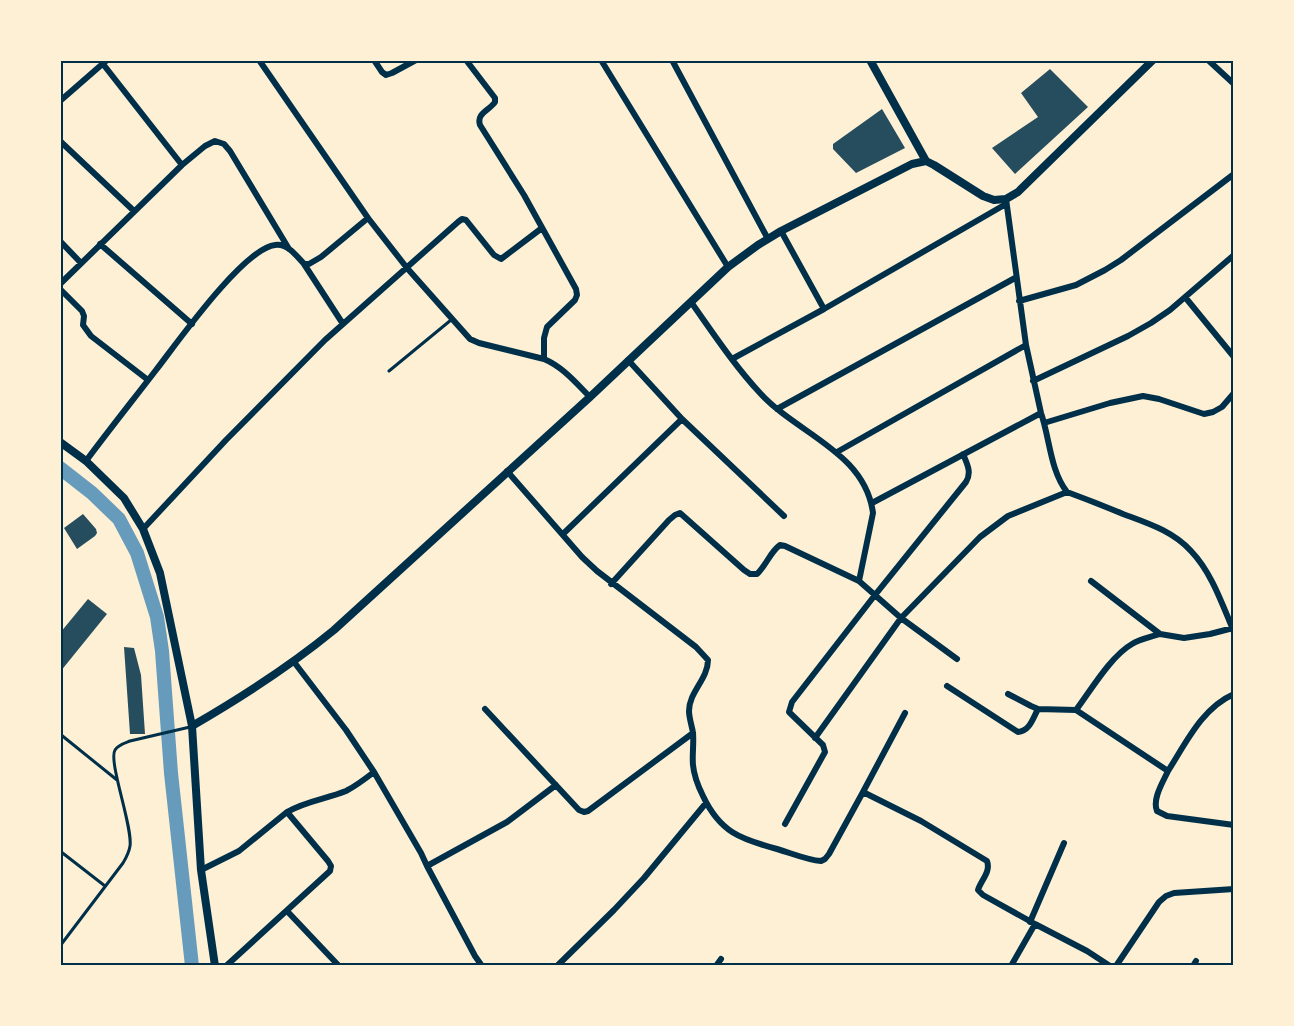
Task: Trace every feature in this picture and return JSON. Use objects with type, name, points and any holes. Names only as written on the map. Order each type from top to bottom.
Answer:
[{"type":"street","points":[[259,60],[368,218],[470,339],[544,358],[561,369],[590,397]]},
{"type":"street","points":[[375,60],[386,75],[416,60]]},
{"type":"street","points":[[466,60],[495,98],[491,108],[480,117],[480,125],[524,195],[576,289],[575,300],[548,327],[544,338],[544,358]]},
{"type":"street","points":[[601,60],[728,267]]},
{"type":"street","points":[[672,60],[768,239]]},
{"type":"street","points":[[870,60],[926,161],[983,196],[1006,202]]},
{"type":"street","points":[[732,359],[824,309],[1006,202],[1153,60]]},
{"type":"street","points":[[1208,60],[1234,84]]},
{"type":"street","points":[[61,97],[105,62],[182,165]]},
{"type":"street","points":[[60,141],[134,211]]},
{"type":"street","points":[[148,380],[91,336],[83,325],[82,311],[60,286],[182,165],[215,141],[224,144],[230,151],[290,249],[304,264],[343,324]]},
{"type":"street","points":[[192,726],[250,692],[294,662],[334,630],[590,397],[728,267],[781,231],[912,164],[926,161]]},
{"type":"street","points":[[1019,301],[1076,285],[1105,270],[1234,174]]},
{"type":"street","points":[[1006,202],[1026,345],[1058,476],[1067,492],[1160,528],[1177,538],[1204,568],[1233,630],[1184,638],[1160,634],[1133,643],[1114,660],[1076,710]]},
{"type":"street","points":[[304,264],[309,264],[321,257],[368,218]]},
{"type":"street","points":[[143,529],[226,440],[325,340],[462,219],[470,223],[494,255],[501,259],[542,228]]},
{"type":"street","points":[[781,231],[824,309]]},
{"type":"street","points":[[60,241],[81,263]]},
{"type":"street","points":[[100,244],[192,324]]},
{"type":"street","points":[[86,460],[216,292],[251,258],[272,245],[281,244],[290,249]]},
{"type":"street","points":[[1034,381],[1151,323],[1234,255]]},
{"type":"street","points":[[777,409],[1016,278]]},
{"type":"street","points":[[1185,297],[1234,357]]},
{"type":"street","points":[[690,302],[760,393],[777,409],[837,452],[849,464],[868,491],[873,513],[859,581]]},
{"type":"street","points":[[837,452],[1026,345]]},
{"type":"street","points":[[628,360],[682,419],[784,516]]},
{"type":"street","points":[[1044,423],[1110,403],[1143,396],[1203,414],[1222,407],[1234,393]]},
{"type":"street","points":[[872,503],[1041,413]]},
{"type":"street","points":[[563,534],[682,419]]},
{"type":"street","points":[[60,442],[86,460],[124,498],[143,529],[160,573],[192,726],[201,870],[216,966]]},
{"type":"street","points":[[785,824],[824,755],[825,748],[789,712],[792,702],[966,482],[969,472],[963,454]]},
{"type":"street","points":[[507,471],[582,557],[611,584],[696,648],[708,660],[705,674],[693,694],[689,710],[693,733],[693,767],[706,803],[716,820],[728,831],[758,845],[821,861],[825,859],[905,713]]},
{"type":"street","points":[[815,738],[901,618],[972,544],[1008,516],[1067,492]]},
{"type":"street","points":[[611,584],[669,520],[680,513],[750,574],[758,574],[780,545],[859,581],[901,618],[957,659]]},
{"type":"street","points":[[1091,581],[1160,634]]},
{"type":"street","points":[[294,662],[346,730],[374,772],[411,834],[482,966]]},
{"type":"street","points":[[947,686],[1018,732],[1026,729],[1038,709]]},
{"type":"street","points":[[1008,694],[1038,709],[1076,710],[1168,771]]},
{"type":"street","points":[[1234,694],[1218,703],[1200,722],[1168,771],[1155,806],[1156,811],[1167,816],[1234,825]]},
{"type":"street","points":[[485,709],[579,810],[584,812],[693,733]]},
{"type":"street","points":[[201,870],[239,851],[287,812],[348,790],[374,772]]},
{"type":"street","points":[[427,866],[507,822],[556,785]]},
{"type":"street","points":[[862,792],[921,821],[987,861],[988,870],[979,886],[980,893],[1087,951],[1110,966]]},
{"type":"street","points":[[557,966],[629,894],[706,803]]},
{"type":"street","points":[[226,966],[330,871],[331,866],[287,812]]},
{"type":"street","points":[[1011,966],[1032,923],[1064,843]]},
{"type":"street","points":[[1116,966],[1166,896],[1174,893],[1234,890]]},
{"type":"street","points":[[287,911],[339,966]]},
{"type":"street","points":[[716,966],[721,958]]},
{"type":"lane","points":[[389,371],[452,319]]},
{"type":"lane","points":[[60,945],[128,855],[130,835],[113,755],[115,750],[130,741],[192,726]]},
{"type":"lane","points":[[60,734],[118,781]]},
{"type":"lane","points":[[60,851],[105,886]]},
{"type":"building","points":[[1050,69],[1088,107],[1015,174],[992,148],[1038,117],[1021,93]]},
{"type":"building","points":[[882,109],[905,148],[856,173],[833,149],[833,144]]},
{"type":"building","points":[[83,514],[97,533],[77,549],[64,528]]},
{"type":"building","points":[[88,599],[107,614],[60,672],[60,633]]},
{"type":"building","points":[[124,647],[134,648],[141,675],[145,734],[130,734]]},
{"type":"waterway","points":[[60,468],[92,493],[119,519],[137,553],[157,617],[192,966]]}]
